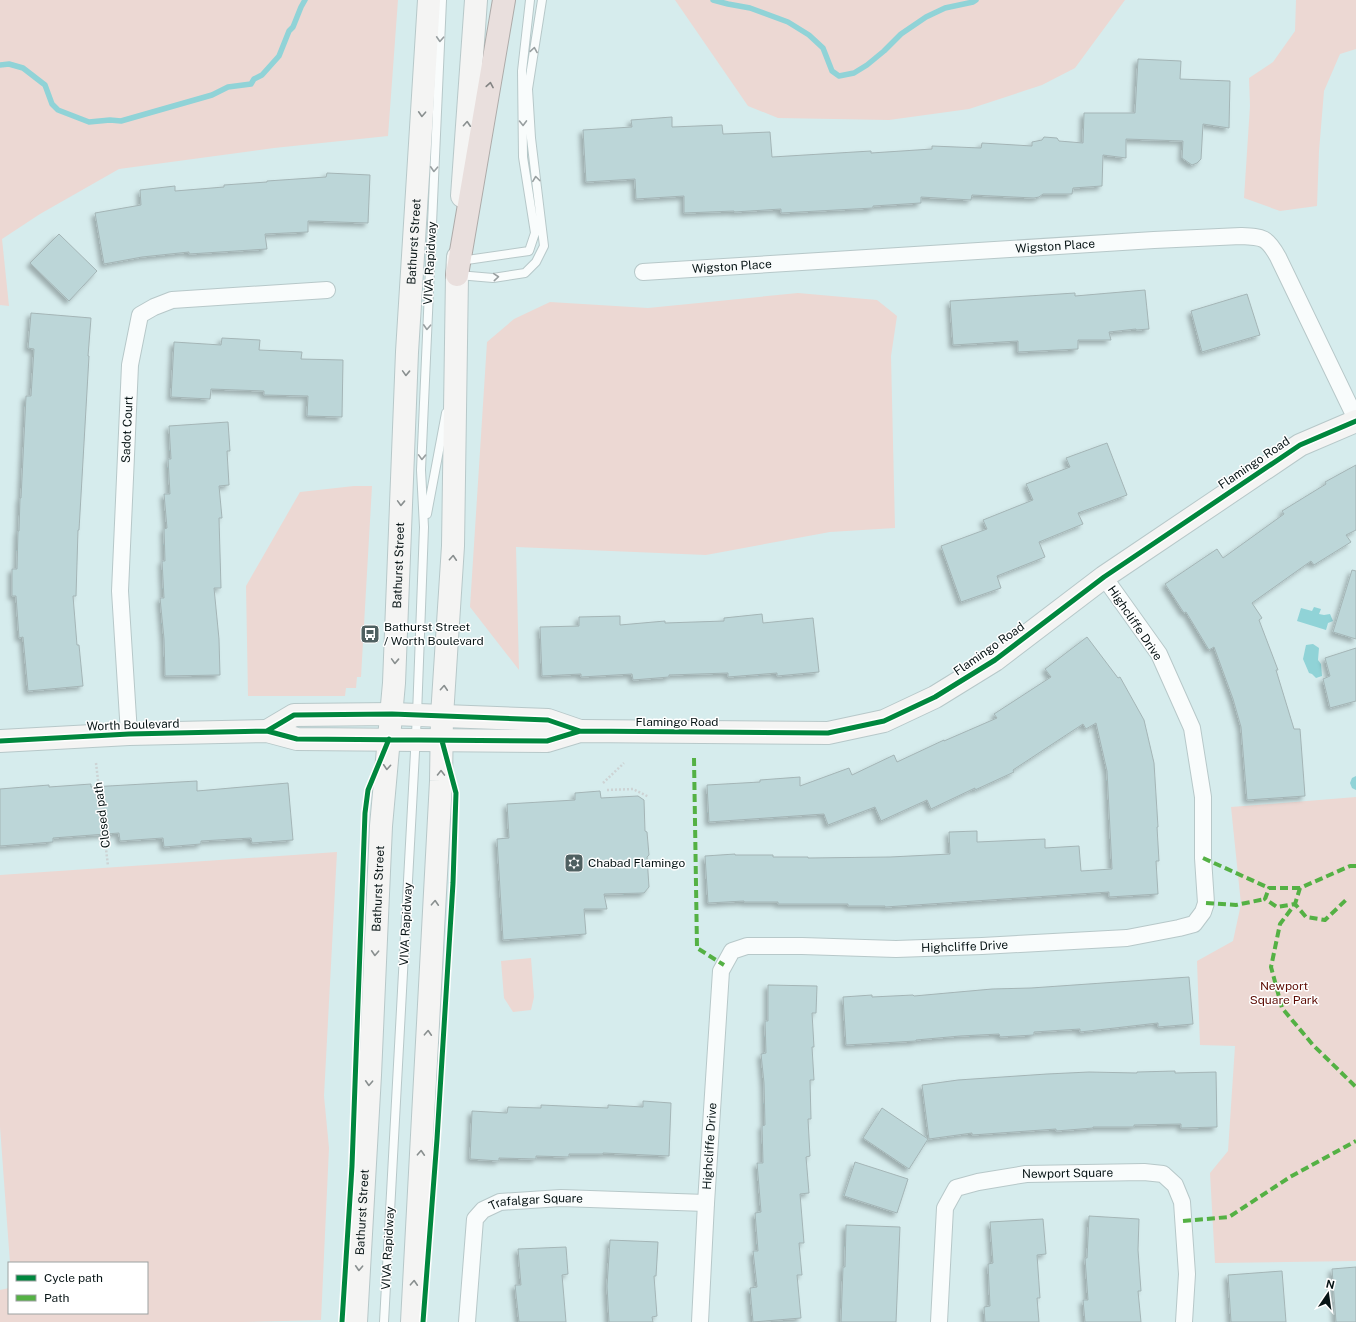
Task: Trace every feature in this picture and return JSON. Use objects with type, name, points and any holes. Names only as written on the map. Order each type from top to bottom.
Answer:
[{"type":"highway","points":[[458,268],[504,0]]},
{"type":"main road","name":"Bathurst Street","points":[[356,1322],[370,1074],[381,826],[394,683],[407,352],[430,0]]},
{"type":"main road","points":[[412,1322],[441,781],[442,716],[453,546],[458,268],[476,0]]},
{"type":"main road","name":"Flamingo Road","points":[[415,740],[547,741],[580,731],[828,733],[884,721],[935,697],[995,660],[1104,577],[1300,445],[1356,420]]},
{"type":"main road","name":"Worth Boulevard","points":[[267,731],[294,715],[417,715]]},
{"type":"main road","name":"Flamingo Road","points":[[417,715],[548,720],[580,731]]},
{"type":"main road","name":"Worth Boulevard","points":[[0,741],[129,734],[267,731],[297,740],[415,740]]},
{"type":"street","name":"Wigston Place","points":[[643,272],[1220,236],[1255,236],[1266,239],[1272,246],[1356,420]]},
{"type":"street","name":"Sadot Court","points":[[129,734],[120,591],[130,365],[140,315],[154,307],[172,300],[327,290]]},
{"type":"street","name":"Highcliffe Drive","points":[[700,1322],[721,971],[732,951],[747,946],[896,949],[1127,938],[1194,924],[1203,912],[1206,903],[1203,858],[1203,797],[1192,728],[1159,654],[1104,577]]},
{"type":"street","name":"Newport Square","points":[[939,1322],[945,1208],[956,1188],[978,1182],[1026,1174],[1144,1172],[1163,1174],[1175,1185],[1182,1202],[1187,1274],[1184,1322]]},
{"type":"street","name":"Trafalgar Square","points":[[467,1322],[475,1219],[483,1210],[500,1202],[561,1198],[706,1203]]},
{"type":"lane","name":"VIVA Rapidway","points":[[384,1322],[417,715],[424,527],[421,470],[442,0]]},
{"type":"lane","points":[[458,268],[529,251],[535,233],[523,157],[522,71],[530,0]]},
{"type":"lane","points":[[458,268],[493,278],[525,273],[536,262],[544,246],[531,138],[528,89],[542,0]]},
{"type":"lane","name":"VIVA Rapidway","points":[[424,527],[456,362]]},
{"type":"path","points":[[603,783],[624,763]]},
{"type":"path","points":[[607,790],[633,789],[649,798]]},
{"type":"green space","points":[[0,0],[398,0],[388,136],[274,148],[119,169],[40,214],[2,239],[9,306],[0,305]]},
{"type":"green space","points":[[675,0],[1125,0],[1075,68],[1042,85],[969,109],[889,120],[778,118],[748,106]]},
{"type":"green space","points":[[1296,0],[1356,0],[1356,49],[1340,54],[1324,91],[1319,151],[1317,206],[1280,211],[1244,198],[1250,106],[1249,78],[1273,62],[1295,31]]},
{"type":"green space","points":[[798,293],[877,300],[897,316],[891,356],[895,528],[830,532],[706,555],[516,547],[519,670],[470,607],[487,342],[514,319],[550,302],[648,308]]},
{"type":"green space","points":[[354,486],[372,486],[361,677],[357,677],[356,688],[346,688],[345,696],[248,696],[246,586],[300,492]]},
{"type":"green space","name":"Newport Square Park","points":[[1356,797],[1356,1261],[1215,1263],[1210,1173],[1228,1151],[1235,1046],[1200,1045],[1197,961],[1233,941],[1241,904],[1231,807]]},
{"type":"green space","points":[[337,852],[324,1096],[329,1148],[321,1320],[242,1322],[0,1322],[0,1290],[8,1288],[8,1314],[148,1314],[148,1262],[10,1262],[0,1127],[0,875]]},
{"type":"green space","points":[[531,958],[534,997],[531,1010],[513,1012],[504,998],[501,961]]},
{"type":"water","points":[[1314,607],[1321,609],[1319,614],[1330,614],[1333,621],[1328,623],[1326,630],[1297,621],[1301,608],[1312,611]]},
{"type":"water","points":[[1313,644],[1319,648],[1318,660],[1321,664],[1322,676],[1316,678],[1309,673],[1303,659],[1306,645]]},
{"type":"water","points":[[1356,776],[1356,790],[1352,788],[1350,783],[1352,778]]},
{"type":"building","points":[[1138,59],[1181,61],[1180,79],[1230,81],[1229,128],[1203,124],[1201,159],[1197,163],[1192,165],[1182,158],[1183,141],[1126,139],[1126,158],[1103,155],[1102,186],[1073,188],[1072,194],[1043,194],[1034,198],[972,195],[971,200],[921,197],[921,203],[873,206],[873,208],[781,213],[781,209],[684,213],[684,196],[636,199],[635,179],[586,182],[583,130],[632,127],[631,120],[672,117],[672,127],[722,125],[723,134],[770,132],[772,157],[932,149],[932,146],[981,148],[982,143],[1032,146],[1032,142],[1042,140],[1044,137],[1057,138],[1059,141],[1083,143],[1084,113],[1135,113]]},
{"type":"building","points":[[327,173],[370,175],[368,223],[308,221],[308,232],[265,234],[267,249],[189,254],[189,252],[142,257],[104,264],[95,213],[141,205],[140,190],[175,186],[175,191],[224,187],[224,185],[326,177]]},
{"type":"building","points":[[59,234],[97,271],[69,301],[30,263]]},
{"type":"building","points":[[1145,290],[1149,329],[1109,332],[1111,340],[1078,340],[1078,349],[1018,352],[1018,341],[953,345],[950,301],[1075,293],[1075,296]]},
{"type":"building","points":[[1247,294],[1260,335],[1202,352],[1191,311]]},
{"type":"building","points":[[31,313],[91,318],[78,530],[76,596],[73,596],[77,645],[79,645],[83,686],[28,691],[23,637],[19,638],[16,596],[12,596],[12,569],[17,569],[26,396],[31,396],[34,349],[28,348]]},
{"type":"building","points":[[222,338],[260,340],[259,350],[302,352],[301,359],[343,360],[342,417],[307,416],[308,396],[264,395],[264,391],[211,389],[210,399],[171,397],[174,342],[221,345]]},
{"type":"building","points":[[228,422],[230,451],[227,451],[229,485],[219,486],[222,518],[219,518],[221,588],[214,588],[219,639],[220,675],[165,676],[164,639],[160,598],[164,598],[162,561],[165,561],[164,529],[167,528],[164,494],[170,494],[168,459],[171,459],[169,426]]},
{"type":"building","points":[[1107,443],[1127,495],[1078,513],[1083,524],[1039,542],[1045,557],[997,576],[1001,588],[961,602],[941,546],[987,529],[983,520],[1033,500],[1026,484],[1070,467],[1066,458]]},
{"type":"building","points":[[1356,465],[1356,530],[1346,535],[1351,542],[1314,565],[1311,561],[1252,603],[1262,618],[1259,620],[1278,670],[1276,670],[1294,729],[1300,729],[1305,796],[1247,800],[1241,727],[1233,699],[1214,647],[1209,650],[1186,612],[1184,613],[1165,584],[1217,549],[1223,558],[1284,514],[1282,511],[1326,484],[1325,482]]},
{"type":"building","points":[[1352,570],[1356,571],[1356,639],[1333,632]]},
{"type":"building","points":[[762,614],[763,623],[813,618],[819,672],[777,676],[777,673],[728,677],[728,673],[669,675],[669,677],[633,680],[632,674],[581,677],[581,674],[542,676],[540,627],[579,626],[579,617],[620,616],[620,625],[665,621],[665,623],[724,621],[724,618]]},
{"type":"building","points":[[1087,637],[1118,678],[1120,677],[1144,720],[1154,763],[1158,827],[1159,861],[1156,861],[1158,894],[1109,897],[1109,892],[885,907],[848,906],[848,904],[778,904],[778,902],[744,901],[708,903],[705,856],[735,854],[808,858],[890,857],[950,854],[949,832],[977,831],[977,842],[1045,839],[1045,848],[1079,846],[1081,871],[1112,869],[1107,771],[1096,723],[1086,729],[1083,724],[1013,770],[1014,772],[975,790],[975,788],[931,809],[927,800],[881,821],[875,807],[828,825],[824,814],[709,822],[707,785],[760,782],[760,780],[800,777],[800,786],[849,768],[852,775],[894,755],[897,762],[944,740],[997,718],[994,714],[1051,677],[1045,669]]},
{"type":"building","points":[[1356,648],[1356,701],[1330,708],[1323,679],[1330,676],[1325,658]]},
{"type":"building","points":[[197,781],[197,791],[288,783],[293,840],[252,843],[251,838],[201,841],[201,844],[164,847],[163,838],[120,841],[119,833],[53,838],[53,842],[0,846],[0,789],[49,785],[49,787],[91,784],[91,787]]},
{"type":"building","name":"Chabad Flamingo","points":[[600,791],[601,798],[638,796],[644,800],[645,831],[647,832],[649,855],[647,857],[649,887],[644,893],[604,894],[607,909],[584,909],[586,934],[503,940],[497,839],[509,838],[507,804],[575,800],[575,793]]},
{"type":"building","points":[[1189,977],[1193,1024],[1158,1027],[1158,1023],[1080,1032],[1080,1029],[1034,1032],[1034,1035],[1000,1037],[999,1034],[960,1036],[916,1041],[846,1045],[843,997],[872,995],[872,997],[914,996],[992,989],[1031,988]]},
{"type":"building","points":[[768,985],[817,986],[816,1013],[812,1013],[814,1080],[810,1080],[811,1119],[808,1119],[810,1156],[806,1157],[809,1193],[800,1194],[804,1243],[799,1243],[802,1275],[797,1275],[801,1318],[753,1322],[750,1288],[757,1287],[753,1251],[758,1251],[755,1213],[761,1212],[757,1163],[763,1163],[762,1126],[765,1125],[764,1083],[761,1054],[766,1053],[765,1021],[768,1021]]},
{"type":"building","points":[[1175,1071],[1175,1073],[1216,1072],[1217,1127],[1181,1128],[1181,1124],[1134,1125],[1134,1127],[1093,1127],[1056,1131],[1056,1129],[972,1135],[972,1133],[929,1139],[922,1085],[958,1080],[1047,1074]]},
{"type":"building","points":[[643,1101],[671,1103],[669,1156],[603,1153],[569,1154],[569,1157],[536,1156],[536,1159],[499,1158],[499,1161],[470,1159],[472,1111],[507,1113],[508,1107],[541,1108],[541,1105],[608,1108],[608,1105],[643,1107]]},
{"type":"building","points":[[882,1108],[928,1139],[909,1169],[863,1138]]},
{"type":"building","points":[[855,1162],[908,1179],[897,1213],[844,1196]]},
{"type":"building","points":[[1089,1216],[1139,1219],[1138,1250],[1141,1291],[1138,1291],[1141,1322],[1085,1322],[1083,1300],[1088,1300],[1085,1258],[1087,1258]]},
{"type":"building","points":[[1043,1219],[1046,1254],[1037,1255],[1040,1298],[1037,1298],[1039,1322],[985,1322],[984,1307],[990,1306],[988,1264],[993,1263],[990,1222]]},
{"type":"building","points":[[846,1225],[900,1227],[896,1322],[841,1322]]},
{"type":"building","points":[[610,1240],[658,1242],[656,1276],[654,1276],[657,1316],[652,1317],[653,1322],[609,1322],[607,1286]]},
{"type":"building","points":[[566,1247],[568,1274],[562,1275],[566,1322],[519,1322],[515,1285],[521,1285],[518,1249]]},
{"type":"building","points":[[1356,1267],[1356,1322],[1336,1322],[1332,1269]]},
{"type":"building","points":[[1282,1271],[1286,1322],[1231,1322],[1228,1275]]},
{"type":"waterway","points":[[0,65],[9,64],[23,68],[45,85],[52,104],[58,110],[89,122],[110,120],[121,121],[212,95],[228,87],[251,84],[254,79],[262,75],[279,56],[289,31],[293,27],[305,0]]},
{"type":"waterway","points":[[713,0],[750,8],[788,22],[809,35],[823,48],[832,71],[839,76],[854,73],[867,65],[901,34],[926,17],[945,8],[976,0]]},
{"type":"marked path","points":[[694,758],[697,948],[724,965]]},
{"type":"marked path","points":[[1203,858],[1269,888]]},
{"type":"marked path","points":[[1356,866],[1350,866],[1300,888],[1295,904],[1280,924],[1271,967],[1282,1008],[1313,1045],[1356,1087]]},
{"type":"marked path","points":[[1300,888],[1269,888],[1265,899],[1277,907],[1295,904],[1306,917],[1325,920],[1348,898]]},
{"type":"marked path","points":[[1206,903],[1236,905],[1265,899]]},
{"type":"marked path","points":[[1183,1221],[1229,1217],[1290,1177],[1356,1141]]},
{"type":"cycle path","points":[[0,741],[129,734],[267,731],[297,739],[547,741],[580,731],[828,733],[884,721],[935,697],[995,660],[1104,577],[1300,445],[1356,421]]},
{"type":"cycle path","points":[[267,731],[294,715],[392,714],[548,720],[580,731]]},
{"type":"cycle path","points":[[342,1322],[352,1166],[365,813],[368,790],[389,739]]},
{"type":"cycle path","points":[[423,1322],[437,1139],[453,883],[456,793],[442,741]]},
{"type":"place","name":"Bathurst Street / Worth Boulevard","points":[[370,634]]},
{"type":"place","name":"Chabad Flamingo","points":[[574,863]]}]
